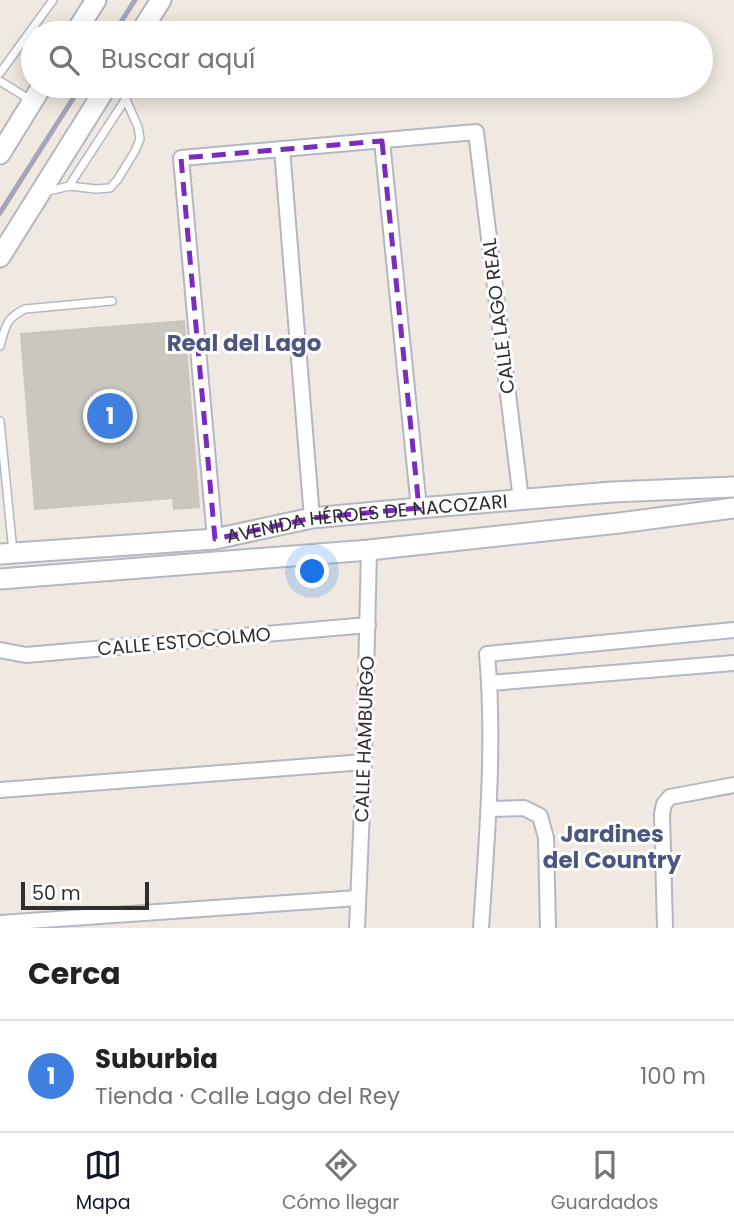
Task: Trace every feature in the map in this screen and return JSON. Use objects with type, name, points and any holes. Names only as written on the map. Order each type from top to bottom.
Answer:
[{"type":"main road","points":[[83,21],[96,0]]},
{"type":"main road","points":[[148,21],[161,0]]},
{"type":"main road","points":[[0,154],[35,98]]},
{"type":"main road","points":[[0,257],[99,98]]},
{"type":"main road","name":"AVENIDA HÉROES DE NACOZARI","points":[[7,553],[215,539],[312,518],[419,508],[612,492],[734,487]]},
{"type":"main road","name":"AVENIDA HÉROES DE NACOZARI","points":[[0,579],[369,550],[734,508]]},
{"type":"street","name":"CALLE LAGO REAL","points":[[383,141],[476,132],[521,500]]},
{"type":"street","points":[[215,539],[181,158],[383,141],[419,508]]},
{"type":"street","points":[[282,149],[312,518]]},
{"type":"street","name":"CALLE HAMBURGO","points":[[357,928],[369,550]]},
{"type":"street","name":"CALLE ESTOCOLMO","points":[[0,650],[26,655],[368,625]]},
{"type":"street","points":[[481,928],[489,809],[490,683],[487,654],[734,631]]},
{"type":"street","points":[[490,683],[734,663]]},
{"type":"street","points":[[0,790],[364,762]]},
{"type":"street","points":[[665,928],[664,804],[670,797],[734,785]]},
{"type":"street","points":[[489,809],[524,808],[540,816],[546,838],[548,928]]},
{"type":"street","points":[[0,923],[358,898]]},
{"type":"lane","points":[[38,21],[53,0]]},
{"type":"lane","points":[[0,73],[21,44]]},
{"type":"lane","points":[[0,81],[21,88]]},
{"type":"lane","points":[[40,193],[69,186],[110,188],[118,180],[140,139],[138,127],[125,100]]},
{"type":"lane","points":[[69,186],[125,100]]},
{"type":"lane","points":[[0,346],[6,325],[14,315],[25,309],[112,302]]},
{"type":"lane","points":[[0,421],[10,511],[7,553]]},
{"type":"lane","points":[[0,512],[10,511]]},
{"type":"highlighted area","points":[[382,141],[419,508],[312,518],[215,539],[181,158]]},
{"type":"building","points":[[184,321],[199,507],[174,509],[173,498],[35,509],[21,334]]},
{"type":"railway","points":[[122,21],[135,0]]},
{"type":"railway","points":[[0,213],[73,98]]},
{"type":"place","name":"Suburbia","points":[[110,416]]},
{"type":"district","name":"Real del Lago","points":[[244,343]]},
{"type":"district","name":"Jardines del Country","points":[[612,847]]}]
